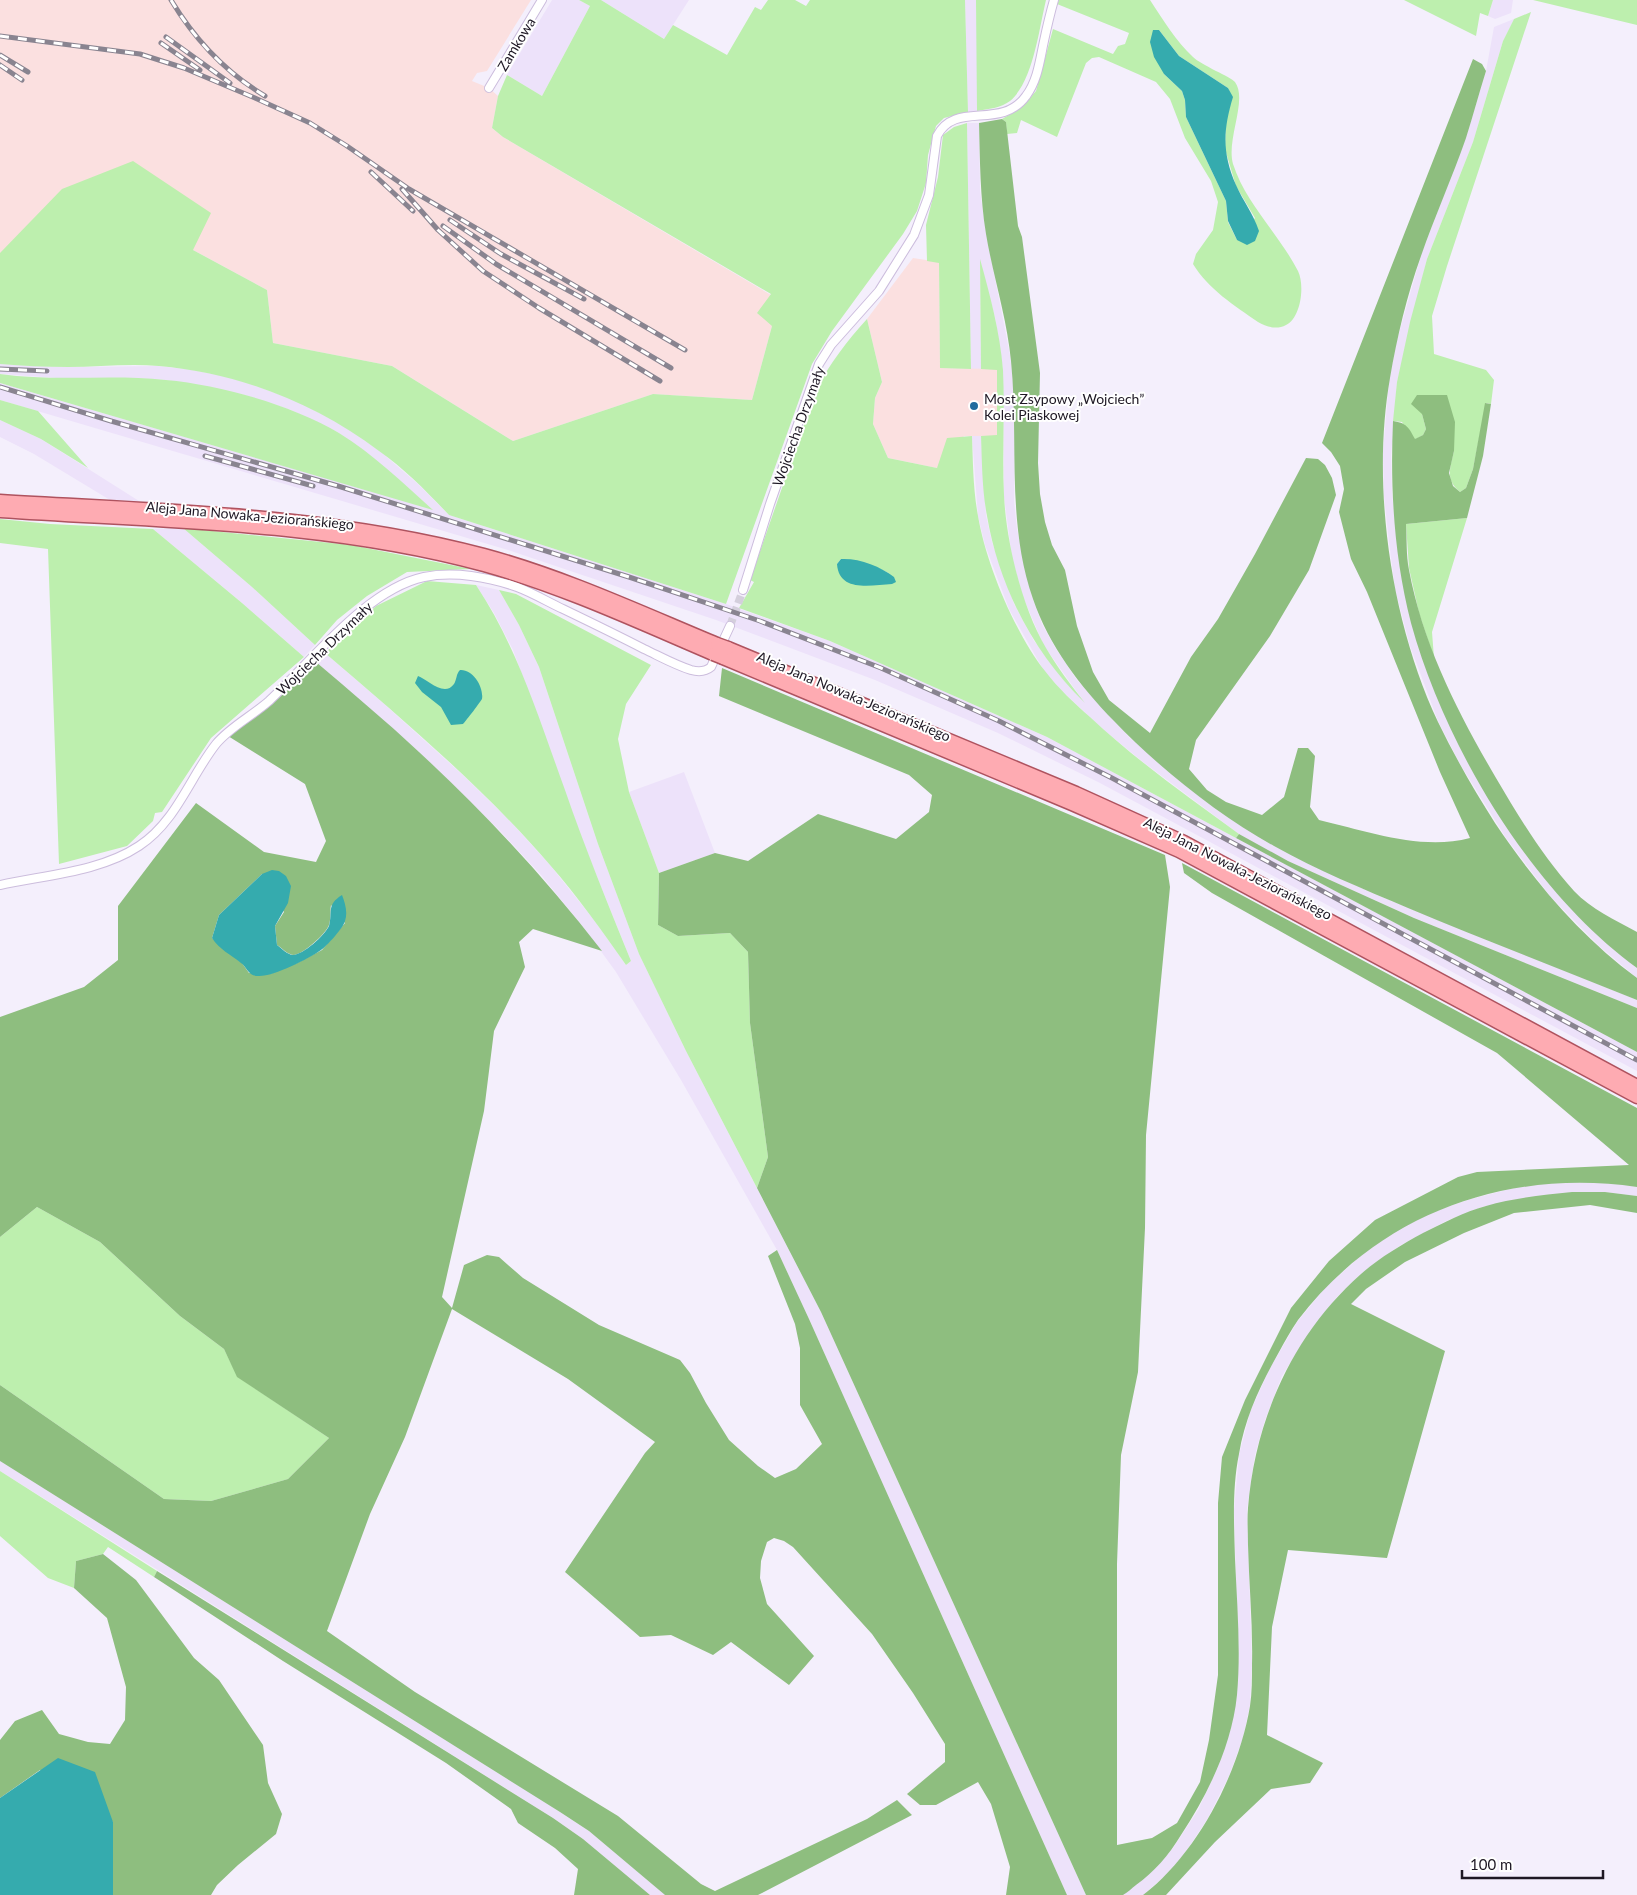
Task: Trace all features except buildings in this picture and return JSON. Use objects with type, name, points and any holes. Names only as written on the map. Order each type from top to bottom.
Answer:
[{"type":"main road","name":"Aleja Jana Nowaka-Jeziorańskiego","points":[[0,501],[268,518],[368,530],[484,555],[559,579],[1179,851],[1637,1097]]},
{"type":"main road","name":"Aleja Jana Nowaka-Jeziorańskiego","points":[[0,512],[284,530],[326,535],[483,565],[592,602],[721,651],[1076,793],[1184,842],[1637,1086]]},
{"type":"street","name":"Zamkowa","points":[[489,88],[542,0]]},
{"type":"street","name":"Wojciecha Drzymały","points":[[743,590],[770,504],[819,364],[831,345],[879,291],[914,235],[928,195],[937,136],[941,128],[955,119],[1000,114],[1020,104],[1027,95],[1034,80],[1054,0]]},
{"type":"street","name":"Wojciecha Drzymały","points":[[0,886],[97,865],[117,858],[140,846],[164,822],[222,738],[268,701],[374,600],[408,582],[426,576],[451,575],[482,578],[506,584],[532,594],[696,671],[707,670],[711,667],[730,626]]},
{"type":"shaded area","points":[[0,0],[531,0],[487,71],[477,73],[472,81],[489,88],[498,96],[492,128],[503,137],[771,295],[772,326],[752,400],[653,394],[513,441],[392,366],[273,343],[267,290],[193,250],[0,253]]},
{"type":"shaded area","points":[[552,0],[579,0],[590,6],[542,96],[507,75]]},
{"type":"shaded area","points":[[601,0],[689,0],[664,39]]},
{"type":"shaded area","points":[[965,0],[976,0],[977,24],[977,111],[968,112]]},
{"type":"shaded area","points":[[1493,0],[1513,0],[1511,13],[1495,19],[1488,16]]},
{"type":"shaded area","points":[[1514,19],[1503,41],[1473,142],[1427,259],[1397,382],[1391,456],[1392,494],[1397,541],[1419,649],[1445,715],[1492,803],[1536,867],[1605,942],[1637,968],[1637,978],[1599,946],[1550,896],[1506,838],[1460,764],[1438,721],[1410,646],[1395,589],[1384,496],[1383,452],[1389,380],[1396,344],[1421,255],[1466,137],[1486,71],[1494,27]]},
{"type":"shaded area","points":[[967,123],[979,123],[980,191],[1010,355],[1015,399],[1014,501],[1017,529],[1032,597],[1042,624],[1077,680],[1130,738],[1274,846],[1372,893],[1637,1000],[1637,1008],[1414,918],[1264,849],[1239,834],[1143,762],[1105,731],[1063,692],[1044,671],[1009,609],[985,545],[978,516],[972,436],[981,436],[986,515],[992,542],[1014,604],[1034,641],[1082,699],[1044,646],[1023,597],[1012,558],[1004,497],[1003,369],[995,317],[980,261],[981,369],[971,369]]},
{"type":"shaded area","points":[[913,258],[939,262],[940,368],[997,369],[997,436],[964,436],[937,468],[888,458],[873,424],[875,398],[882,382],[867,319]]},
{"type":"shaded area","points":[[0,364],[67,367],[158,366],[186,369],[224,376],[297,401],[344,426],[381,452],[418,484],[449,515],[726,604],[830,641],[1047,737],[1637,1052],[1637,1071],[1100,783],[998,733],[875,680],[716,620],[508,550],[0,400],[0,383],[432,509],[376,460],[339,433],[291,410],[245,395],[167,380],[130,378],[70,379],[0,374]]},
{"type":"shaded area","points":[[0,420],[41,439],[139,501],[110,500],[34,454],[0,437]]},
{"type":"shaded area","points":[[183,528],[252,587],[315,645],[304,657],[153,529]]},
{"type":"shaded area","points":[[476,585],[499,590],[519,625],[539,667],[598,844],[639,954],[686,1051],[821,1312],[1086,1895],[1067,1895],[777,1250],[681,1080],[616,972],[584,928],[541,875],[500,831],[418,751],[316,662],[325,653],[465,777],[510,821],[550,865],[594,920],[626,965],[631,961],[585,847],[513,650],[494,613]]},
{"type":"shaded area","points":[[684,772],[715,853],[659,873],[629,792]]},
{"type":"shaded area","points":[[1557,1182],[1608,1182],[1637,1187],[1637,1196],[1605,1192],[1485,1206],[1446,1221],[1401,1245],[1362,1273],[1337,1297],[1309,1333],[1282,1376],[1265,1420],[1255,1455],[1247,1510],[1252,1663],[1250,1705],[1243,1738],[1229,1776],[1208,1818],[1183,1856],[1166,1875],[1143,1895],[1122,1895],[1156,1868],[1173,1848],[1198,1810],[1217,1769],[1230,1731],[1237,1696],[1238,1655],[1234,1510],[1239,1455],[1250,1412],[1269,1370],[1297,1322],[1325,1288],[1364,1253],[1402,1227],[1435,1211],[1471,1199],[1518,1187]]},
{"type":"shaded area","points":[[0,1461],[560,1812],[589,1831],[665,1895],[650,1895],[583,1839],[553,1818],[0,1471]]},
{"type":"green space","points":[[579,0],[601,0],[664,39],[673,25],[727,55],[755,7],[761,10],[768,0],[795,0],[806,6],[810,0],[965,0],[968,112],[944,118],[936,126],[928,155],[926,183],[917,211],[903,234],[832,331],[812,364],[726,604],[449,515],[398,465],[354,434],[329,418],[302,405],[247,383],[218,375],[148,365],[59,367],[0,364],[0,253],[62,189],[133,161],[211,213],[193,250],[267,290],[273,343],[392,366],[513,441],[653,394],[752,400],[772,326],[757,313],[771,294],[503,137],[492,128],[498,96],[507,75],[542,96],[590,6]]},
{"type":"green space","points":[[976,0],[1046,0],[1030,68],[1018,92],[1010,101],[1003,105],[977,111]]},
{"type":"green space","points":[[1059,0],[1150,0],[1175,37],[1193,57],[1235,82],[1239,99],[1232,143],[1233,164],[1254,206],[1282,244],[1300,277],[1301,292],[1298,309],[1295,316],[1286,325],[1272,327],[1258,322],[1214,289],[1193,264],[1196,254],[1213,230],[1218,202],[1211,181],[1185,138],[1170,99],[1156,82],[1099,57],[1092,58],[1086,63],[1057,137],[1021,120],[1017,133],[1007,134],[1006,122],[1002,119],[1022,107],[1036,91],[1053,29],[1113,54],[1118,46],[1125,44],[1129,33],[1057,4]],"holes":[[[1159,30],[1179,56],[1228,88],[1232,97],[1226,121],[1225,149],[1236,186],[1255,218],[1237,240],[1228,222],[1226,201],[1186,117],[1185,100],[1182,91],[1164,74]]]},
{"type":"green space","points":[[1404,0],[1493,0],[1488,16],[1480,13],[1476,36]]},
{"type":"green space","points":[[1533,0],[1637,0],[1637,25]]},
{"type":"green space","points":[[1531,12],[1432,316],[1434,354],[1486,370],[1494,380],[1491,404],[1486,403],[1473,469],[1466,488],[1460,492],[1450,478],[1454,451],[1422,414],[1426,429],[1423,435],[1414,440],[1402,422],[1393,421],[1397,382],[1410,322],[1427,259],[1473,142],[1503,41],[1514,19]]},
{"type":"green space","points":[[1473,59],[1482,64],[1486,71],[1466,138],[1426,241],[1411,286],[1390,378],[1385,420],[1383,464],[1384,508],[1389,553],[1397,598],[1408,641],[1438,722],[1458,761],[1495,823],[1542,886],[1577,926],[1616,962],[1637,978],[1637,1000],[1340,879],[1253,834],[1211,805],[1169,772],[1131,738],[1089,694],[1067,664],[1048,633],[1033,599],[1019,540],[1016,511],[1011,361],[986,234],[981,178],[979,123],[1002,119],[1006,122],[1018,226],[1022,237],[1040,373],[1038,463],[1040,494],[1045,522],[1052,545],[1065,570],[1077,626],[1093,672],[1109,700],[1150,733],[1191,657],[1218,619],[1255,554],[1306,458],[1318,459],[1325,465],[1332,478],[1336,495],[1309,570],[1270,636],[1196,740],[1189,769],[1207,790],[1226,802],[1262,815],[1284,797],[1298,748],[1308,748],[1315,756],[1310,807],[1319,820],[1413,841],[1451,841],[1470,838],[1440,772],[1367,592],[1351,559],[1339,512],[1344,489],[1340,466],[1331,452],[1322,443]]},
{"type":"green space","points":[[967,123],[971,369],[940,368],[939,263],[927,261],[926,225],[938,177],[943,135],[954,127]]},
{"type":"green space","points":[[980,259],[1002,356],[1004,386],[1004,495],[1012,553],[1023,594],[1037,632],[1069,683],[1085,703],[1050,663],[1021,618],[1000,568],[993,542],[984,496],[981,436],[997,435],[997,370],[981,369]]},
{"type":"green space","points":[[867,319],[882,382],[875,398],[873,424],[888,458],[937,468],[947,438],[972,436],[976,506],[982,535],[1003,597],[1034,655],[1055,683],[1084,712],[1144,763],[1239,834],[1236,838],[1047,737],[830,641],[739,608],[754,582],[750,580],[816,390],[833,361]],"holes":[[[841,559],[860,562],[890,574],[837,564]]]},
{"type":"green space","points":[[0,374],[41,377],[145,378],[210,386],[256,398],[300,414],[352,441],[376,459],[433,510],[0,383]]},
{"type":"green space","points":[[1417,395],[1447,395],[1455,422],[1454,451],[1449,473],[1453,486],[1460,492],[1466,488],[1473,469],[1485,403],[1491,404],[1483,456],[1467,518],[1406,524],[1409,570],[1415,598],[1433,652],[1468,729],[1542,851],[1574,891],[1588,903],[1637,932],[1637,968],[1599,936],[1562,899],[1528,858],[1497,814],[1470,767],[1446,719],[1426,670],[1405,598],[1397,548],[1392,472],[1393,421],[1402,423],[1407,427],[1415,439],[1423,435],[1426,429],[1422,414],[1411,404]]},
{"type":"green space","points":[[0,400],[38,411],[88,468],[41,439],[0,420]]},
{"type":"green space","points":[[1467,518],[1432,632],[1434,658],[1419,613],[1409,568],[1406,524]]},
{"type":"green space","points":[[0,519],[50,524],[153,529],[304,657],[211,738],[162,812],[155,813],[153,821],[127,846],[59,864],[48,549],[0,543]]},
{"type":"green space","points":[[183,528],[351,545],[471,569],[407,572],[367,596],[337,620],[315,645],[252,587]]},
{"type":"green space","points":[[427,581],[476,585],[504,634],[526,684],[597,876],[631,961],[626,965],[590,914],[560,877],[498,808],[384,703],[325,653],[376,606]]},
{"type":"green space","points":[[499,590],[516,594],[651,665],[626,704],[618,739],[629,792],[659,873],[658,925],[678,936],[730,933],[748,952],[750,1023],[768,1157],[757,1188],[686,1051],[639,954],[598,844],[539,667],[519,625]]},
{"type":"green space","points":[[316,662],[419,752],[468,799],[560,899],[602,951],[533,929],[519,942],[525,967],[494,1031],[484,1111],[442,1297],[452,1308],[464,1265],[487,1255],[499,1257],[523,1278],[599,1325],[680,1360],[690,1373],[729,1440],[758,1466],[775,1478],[796,1469],[822,1444],[800,1405],[800,1348],[795,1324],[768,1256],[777,1250],[1067,1895],[1006,1895],[1010,1867],[991,1804],[978,1782],[936,1805],[920,1805],[907,1794],[945,1762],[945,1744],[913,1693],[872,1634],[793,1547],[784,1541],[774,1538],[767,1542],[761,1561],[760,1578],[767,1604],[814,1656],[789,1685],[731,1642],[713,1655],[671,1635],[640,1637],[565,1572],[645,1453],[655,1442],[568,1379],[452,1309],[405,1437],[370,1514],[327,1631],[415,1692],[618,1816],[701,1884],[715,1891],[867,1819],[897,1800],[912,1815],[758,1895],[665,1895],[589,1831],[560,1812],[0,1461],[0,1385],[164,1499],[211,1501],[288,1479],[329,1438],[237,1377],[224,1349],[180,1316],[100,1242],[37,1207],[0,1237],[0,1017],[84,987],[118,960],[118,906],[196,803],[264,852],[316,862],[326,841],[305,784],[228,736],[274,702]],"holes":[[[262,874],[284,912],[275,926],[277,945],[292,955],[303,951],[324,933],[330,923],[331,905],[345,923],[322,950],[270,974],[249,973],[242,963],[212,938],[219,915]]]},
{"type":"green space","points":[[722,668],[1165,855],[1170,887],[1146,1135],[1145,1228],[1138,1372],[1121,1455],[1117,1564],[1117,1845],[1152,1838],[1177,1823],[1200,1782],[1209,1740],[1218,1675],[1218,1503],[1222,1457],[1245,1400],[1291,1308],[1329,1261],[1375,1220],[1458,1177],[1477,1172],[1629,1165],[1497,1053],[1212,893],[1184,873],[1182,863],[1637,1108],[1637,1187],[1588,1183],[1540,1185],[1494,1193],[1449,1207],[1406,1226],[1367,1252],[1330,1283],[1295,1324],[1272,1364],[1254,1401],[1245,1427],[1237,1467],[1234,1519],[1239,1661],[1237,1695],[1230,1732],[1209,1786],[1176,1842],[1155,1869],[1123,1895],[1086,1895],[821,1312],[757,1188],[768,1157],[750,1023],[748,952],[730,933],[678,936],[658,925],[659,873],[715,853],[748,861],[818,814],[896,839],[929,812],[932,795],[909,775],[719,696]]},
{"type":"green space","points":[[1239,834],[1288,861],[1414,918],[1637,1008],[1637,1052],[1236,838]]},
{"type":"green space","points":[[1572,1192],[1605,1192],[1637,1196],[1637,1213],[1590,1205],[1514,1213],[1464,1233],[1405,1262],[1366,1289],[1351,1304],[1445,1351],[1387,1558],[1288,1550],[1272,1627],[1267,1735],[1323,1763],[1310,1783],[1271,1789],[1215,1842],[1166,1895],[1143,1895],[1163,1878],[1198,1835],[1226,1784],[1244,1732],[1252,1686],[1248,1508],[1252,1475],[1259,1442],[1269,1411],[1297,1351],[1316,1323],[1361,1274],[1407,1242],[1478,1208],[1518,1199]]},
{"type":"green space","points":[[37,1207],[100,1242],[180,1316],[224,1349],[238,1377],[329,1438],[288,1479],[211,1501],[164,1499],[0,1385],[0,1237]]},
{"type":"green space","points":[[0,1471],[157,1571],[154,1577],[108,1547],[103,1554],[76,1561],[74,1588],[48,1578],[0,1536]]},
{"type":"green space","points":[[103,1554],[136,1580],[194,1658],[219,1680],[263,1745],[268,1783],[282,1814],[276,1834],[238,1865],[217,1885],[211,1895],[113,1895],[113,1822],[40,1770],[0,1798],[0,1740],[15,1721],[42,1710],[59,1734],[88,1742],[110,1744],[125,1720],[126,1687],[107,1618],[74,1588],[76,1561]]},
{"type":"green space","points":[[157,1571],[553,1818],[583,1839],[650,1895],[574,1895],[578,1869],[555,1848],[518,1823],[511,1809],[446,1763],[283,1661],[154,1577]]},
{"type":"water","points":[[1153,30],[1159,30],[1179,56],[1228,88],[1233,97],[1227,120],[1226,152],[1236,185],[1259,231],[1255,241],[1247,245],[1237,240],[1228,221],[1226,201],[1186,117],[1185,100],[1182,91],[1164,74],[1154,57],[1150,42]]},
{"type":"water","points":[[841,559],[862,561],[876,566],[894,577],[896,582],[866,586],[850,583],[844,580],[839,573],[837,564]]},
{"type":"water","points":[[460,670],[469,672],[477,680],[481,689],[482,699],[463,724],[451,725],[441,707],[422,692],[415,683],[418,676],[441,688],[450,688],[454,684]]},
{"type":"water","points":[[272,870],[279,871],[286,876],[291,886],[288,903],[275,926],[277,945],[287,953],[293,955],[302,952],[323,934],[329,926],[332,906],[342,895],[346,908],[346,918],[344,924],[334,937],[315,954],[281,971],[264,976],[255,976],[222,949],[212,938],[219,915],[262,874]]},
{"type":"water","points":[[58,1758],[95,1772],[113,1822],[113,1895],[0,1895],[0,1798]]},
{"type":"tunnel","points":[[730,626],[743,590]]},
{"type":"railway","points":[[171,0],[180,15],[212,54],[250,87],[265,96]]},
{"type":"railway","points":[[0,36],[140,54],[184,68],[310,123],[409,189],[685,350]]},
{"type":"railway","points":[[166,37],[230,83]]},
{"type":"railway","points":[[161,43],[200,70]]},
{"type":"railway","points":[[0,55],[28,72]]},
{"type":"railway","points":[[0,65],[22,80]]},
{"type":"railway","points":[[371,172],[413,211]]},
{"type":"railway","points":[[402,189],[438,230],[483,271],[539,308],[660,381]]},
{"type":"railway","points":[[450,220],[501,254],[584,299]]},
{"type":"railway","points":[[443,226],[496,264],[671,368]]},
{"type":"railway","points":[[0,369],[47,371]]},
{"type":"railway","points":[[0,387],[338,486],[629,577],[760,621],[881,668],[999,721],[1112,778],[1637,1060]]},
{"type":"railway","points":[[205,456],[313,486]]},
{"type":"place","name":"Most Zsypowy „Wojciech” Kolei Piaskowej","points":[[974,406]]}]
